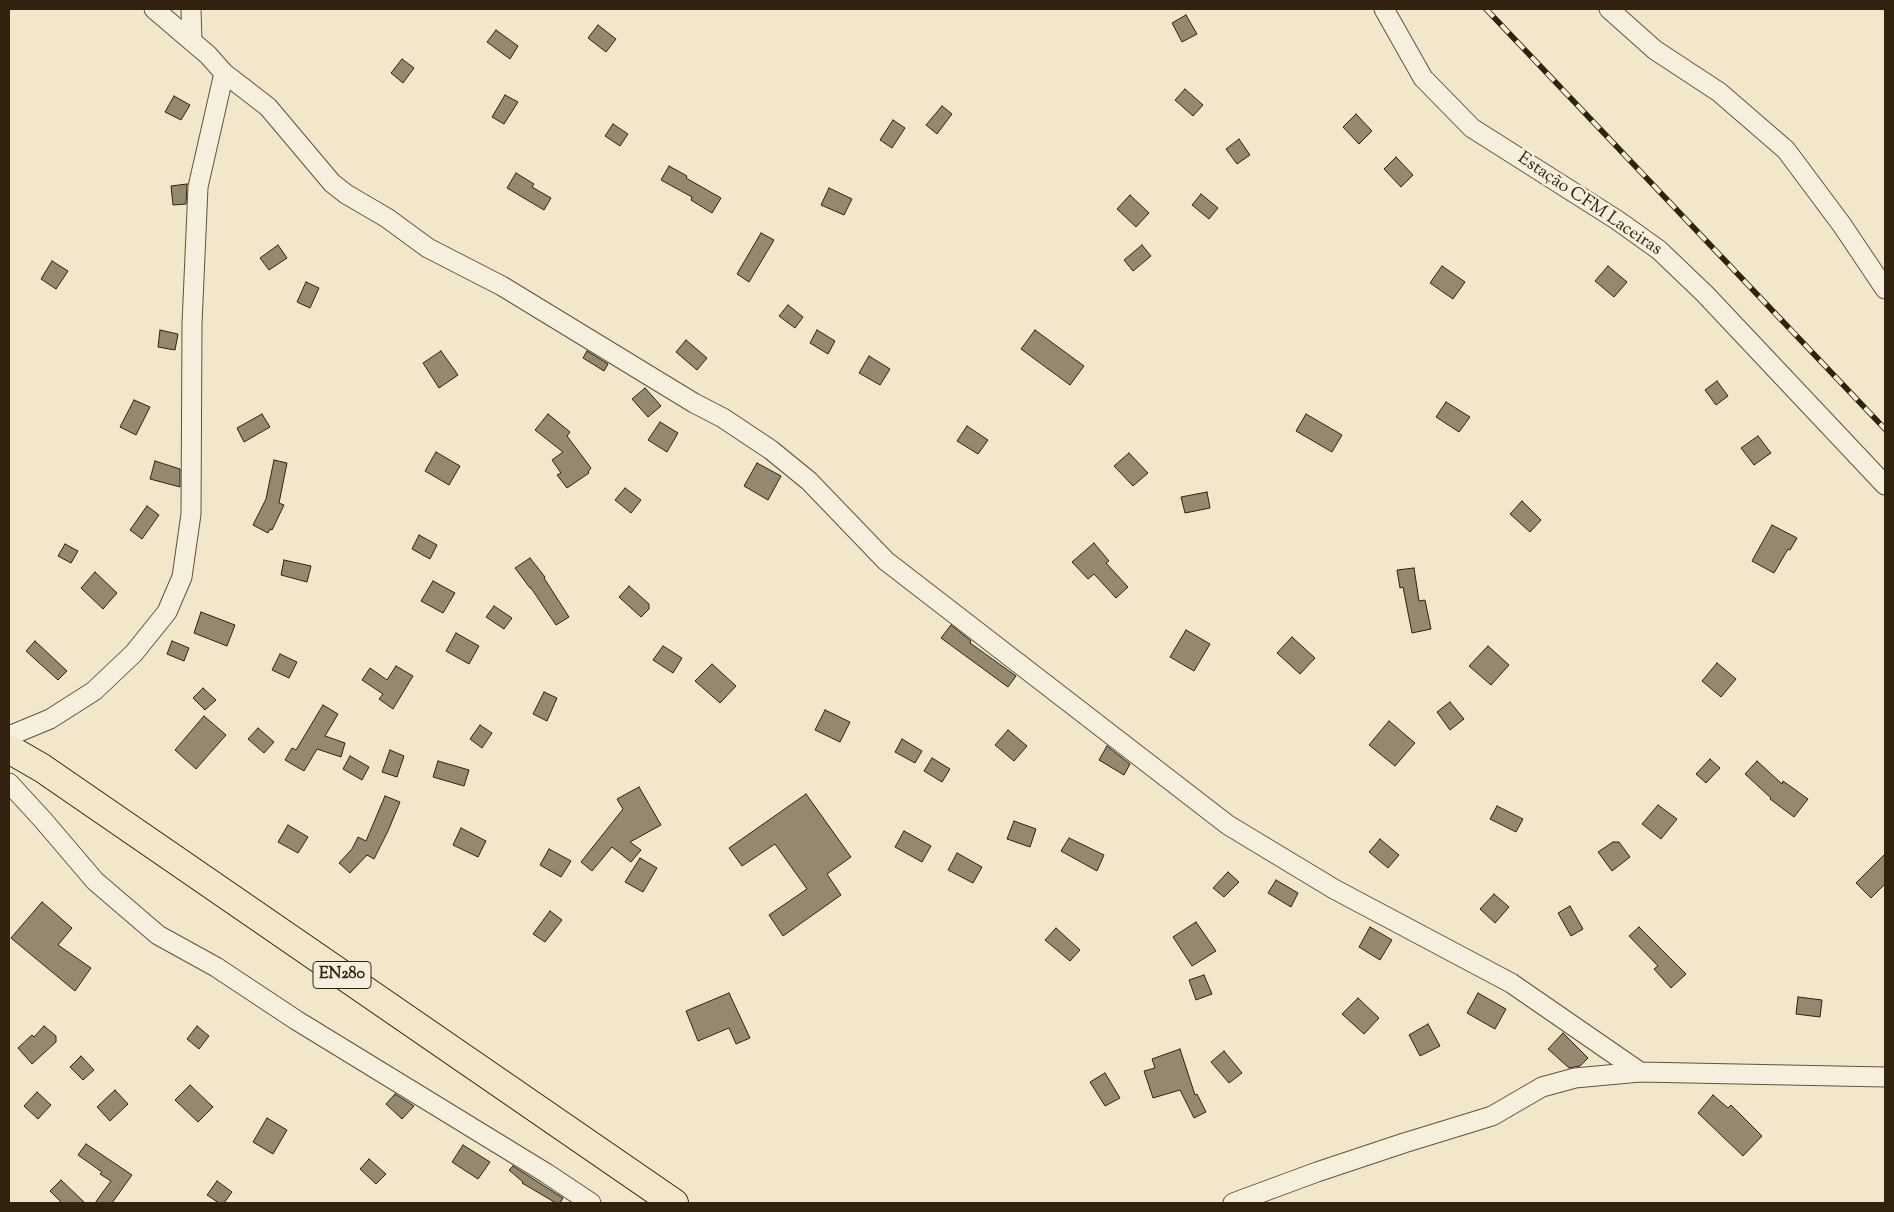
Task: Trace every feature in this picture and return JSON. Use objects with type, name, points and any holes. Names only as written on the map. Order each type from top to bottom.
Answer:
[{"type":"main road","name":"EN280","points":[[9,749],[42,768],[674,1203]]},
{"type":"street","points":[[154,9],[208,55],[224,73],[268,107],[332,183],[346,194],[387,218],[428,248],[502,286],[694,403],[723,418],[771,450],[822,494],[886,561],[1228,825],[1334,890],[1511,983],[1640,1072]]},
{"type":"street","points":[[190,9],[192,42]]},
{"type":"street","name":"Estação CFM Laceiras","points":[[1384,9],[1422,78],[1472,128],[1618,220],[1659,250],[1705,294],[1885,485]]},
{"type":"street","points":[[1609,9],[1656,50],[1719,92],[1786,150],[1842,225],[1885,289]]},
{"type":"street","points":[[9,736],[50,719],[94,690],[134,652],[166,612],[182,577],[191,514],[192,324],[198,187],[224,73]]},
{"type":"street","points":[[9,783],[44,820],[95,881],[158,935],[216,966],[296,1020],[546,1173],[591,1203]]},
{"type":"street","points":[[1232,1203],[1317,1172],[1492,1116],[1542,1087],[1575,1078],[1640,1072],[1885,1076]]},
{"type":"building","points":[[1186,15],[1197,34],[1182,42],[1172,23]]},
{"type":"building","points":[[598,25],[616,39],[606,52],[588,38]]},
{"type":"building","points":[[496,30],[518,46],[510,59],[487,42]]},
{"type":"building","points":[[402,59],[414,68],[403,83],[391,73]]},
{"type":"building","points":[[1185,89],[1203,105],[1193,116],[1175,100]]},
{"type":"building","points":[[505,95],[518,102],[504,124],[492,117]]},
{"type":"building","points":[[174,96],[190,105],[181,120],[165,112]]},
{"type":"building","points":[[942,106],[952,114],[937,134],[926,125]]},
{"type":"building","points":[[1356,114],[1372,131],[1359,144],[1343,127]]},
{"type":"building","points":[[893,120],[905,128],[892,148],[880,140]]},
{"type":"building","points":[[613,124],[628,134],[620,146],[605,136]]},
{"type":"building","points":[[1239,139],[1250,155],[1237,164],[1226,149]]},
{"type":"building","points":[[1396,157],[1413,175],[1401,187],[1384,169]]},
{"type":"building","points":[[669,166],[721,198],[712,213],[691,200],[692,197],[661,180]]},
{"type":"building","points":[[516,173],[534,184],[532,187],[551,198],[544,210],[507,188]]},
{"type":"building","points":[[187,184],[186,204],[173,205],[171,186]]},
{"type":"building","points":[[829,188],[852,199],[844,215],[821,205]]},
{"type":"building","points":[[1201,194],[1218,208],[1209,219],[1192,205]]},
{"type":"building","points":[[1130,195],[1149,213],[1136,227],[1117,209]]},
{"type":"building","points":[[761,233],[774,240],[749,282],[737,274]]},
{"type":"building","points":[[278,245],[287,258],[269,270],[260,258]]},
{"type":"building","points":[[1142,245],[1151,256],[1133,271],[1124,260]]},
{"type":"building","points":[[52,261],[68,271],[56,289],[41,279]]},
{"type":"building","points":[[1442,266],[1465,282],[1453,299],[1430,283]]},
{"type":"building","points":[[1608,266],[1627,282],[1614,297],[1595,281]]},
{"type":"building","points":[[306,282],[319,288],[310,308],[297,302]]},
{"type":"building","points":[[788,305],[803,317],[795,328],[779,316]]},
{"type":"building","points":[[160,330],[178,334],[175,350],[158,347]]},
{"type":"building","points":[[817,330],[835,341],[828,354],[810,343]]},
{"type":"building","points":[[1035,330],[1084,366],[1070,385],[1021,349]]},
{"type":"building","points":[[686,340],[707,358],[697,370],[676,352]]},
{"type":"building","points":[[441,351],[458,375],[439,388],[423,363]]},
{"type":"building","points":[[587,351],[608,364],[604,371],[583,358]]},
{"type":"building","points":[[869,356],[890,369],[880,385],[859,373]]},
{"type":"building","points":[[1717,381],[1728,396],[1716,405],[1705,390]]},
{"type":"building","points":[[645,388],[661,406],[648,417],[632,399]]},
{"type":"building","points":[[134,400],[150,407],[136,435],[120,427]]},
{"type":"building","points":[[1446,402],[1470,417],[1459,432],[1436,417]]},
{"type":"building","points":[[262,414],[270,427],[244,442],[237,428]]},
{"type":"building","points":[[548,414],[570,432],[567,436],[591,468],[589,473],[567,488],[557,475],[561,473],[552,460],[563,452],[535,430]]},
{"type":"building","points":[[1306,414],[1342,435],[1332,452],[1296,431]]},
{"type":"building","points":[[660,422],[678,433],[667,452],[648,440]]},
{"type":"building","points":[[967,426],[988,440],[978,454],[957,441]]},
{"type":"building","points":[[1758,436],[1771,453],[1754,465],[1741,448]]},
{"type":"building","points":[[436,452],[460,466],[449,485],[425,471]]},
{"type":"building","points":[[1129,453],[1148,473],[1133,486],[1114,466]]},
{"type":"building","points":[[274,460],[287,463],[279,503],[284,505],[272,530],[270,529],[268,533],[253,525],[266,499]]},
{"type":"building","points":[[155,461],[180,469],[180,487],[150,479]]},
{"type":"building","points":[[757,463],[781,476],[768,500],[744,486]]},
{"type":"building","points":[[625,488],[641,500],[631,513],[615,500]]},
{"type":"building","points":[[1207,492],[1210,508],[1185,513],[1181,497]]},
{"type":"building","points":[[1522,501],[1541,520],[1530,532],[1510,514]]},
{"type":"building","points":[[147,506],[159,515],[142,539],[130,530]]},
{"type":"building","points":[[1772,525],[1797,538],[1774,573],[1752,561]]},
{"type":"building","points":[[419,535],[437,545],[430,559],[412,549]]},
{"type":"building","points":[[1094,543],[1109,561],[1106,563],[1128,587],[1116,598],[1094,574],[1088,579],[1072,562]]},
{"type":"building","points":[[65,544],[78,551],[71,563],[58,556]]},
{"type":"building","points":[[530,558],[545,577],[569,617],[556,625],[515,568]]},
{"type":"building","points":[[284,560],[311,566],[307,582],[281,575]]},
{"type":"building","points":[[1414,568],[1419,601],[1425,600],[1431,629],[1412,633],[1403,587],[1400,588],[1397,570]]},
{"type":"building","points":[[95,572],[117,593],[103,609],[81,588]]},
{"type":"building","points":[[433,581],[455,593],[443,613],[421,601]]},
{"type":"building","points":[[629,586],[649,604],[649,609],[641,617],[619,597]]},
{"type":"building","points":[[494,606],[512,618],[504,629],[486,617]]},
{"type":"building","points":[[201,612],[235,625],[227,646],[194,633]]},
{"type":"building","points":[[951,625],[971,641],[970,643],[1016,676],[1008,687],[941,638]]},
{"type":"building","points":[[1186,630],[1210,644],[1194,671],[1170,657]]},
{"type":"building","points":[[456,633],[479,646],[469,664],[446,651]]},
{"type":"building","points":[[1292,637],[1315,658],[1300,674],[1277,653]]},
{"type":"building","points":[[35,641],[67,671],[58,680],[26,651]]},
{"type":"building","points":[[172,641],[189,648],[184,661],[167,654]]},
{"type":"building","points":[[663,646],[682,658],[673,673],[653,660]]},
{"type":"building","points":[[1488,646],[1509,665],[1491,685],[1469,666]]},
{"type":"building","points":[[280,654],[297,662],[289,678],[272,670]]},
{"type":"building","points":[[1717,663],[1736,679],[1721,697],[1702,681]]},
{"type":"building","points":[[712,664],[736,686],[720,703],[695,681]]},
{"type":"building","points":[[396,666],[413,676],[393,709],[379,699],[383,694],[362,680],[370,668],[387,680]]},
{"type":"building","points":[[203,688],[216,700],[205,710],[193,698]]},
{"type":"building","points":[[544,692],[557,698],[547,721],[533,714]]},
{"type":"building","points":[[1450,702],[1464,719],[1450,730],[1437,712]]},
{"type":"building","points":[[323,705],[338,714],[325,736],[345,743],[341,757],[317,749],[304,771],[285,760],[292,748],[296,750]]},
{"type":"building","points":[[825,710],[850,722],[840,742],[815,730]]},
{"type":"building","points":[[204,716],[226,735],[196,769],[175,750]]},
{"type":"building","points":[[1389,721],[1415,743],[1395,766],[1369,745]]},
{"type":"building","points":[[480,725],[492,733],[482,748],[470,739]]},
{"type":"building","points":[[258,728],[274,742],[264,753],[248,739]]},
{"type":"building","points":[[1008,730],[1027,746],[1014,761],[995,745]]},
{"type":"building","points":[[902,739],[922,751],[915,763],[895,752]]},
{"type":"building","points":[[1107,746],[1130,764],[1124,775],[1099,760]]},
{"type":"building","points":[[390,750],[404,756],[397,777],[382,772]]},
{"type":"building","points":[[350,756],[369,767],[362,780],[343,769]]},
{"type":"building","points":[[932,758],[950,769],[942,782],[924,771]]},
{"type":"building","points":[[1710,759],[1720,768],[1706,783],[1696,774]]},
{"type":"building","points":[[438,761],[469,770],[464,786],[433,777]]},
{"type":"building","points":[[1757,761],[1782,784],[1783,781],[1808,799],[1794,817],[1770,799],[1745,774]]},
{"type":"building","points":[[639,787],[661,825],[630,842],[641,850],[631,862],[612,847],[592,871],[581,862],[623,809],[617,799]]},
{"type":"building","points":[[806,794],[851,857],[827,874],[841,895],[783,936],[769,915],[807,889],[775,844],[742,866],[729,848]]},
{"type":"building","points":[[385,796],[400,802],[388,831],[374,859],[367,855],[350,873],[339,863],[352,849],[358,837],[366,841]]},
{"type":"building","points":[[1658,805],[1677,819],[1661,839],[1642,824]]},
{"type":"building","points":[[1497,806],[1523,819],[1516,832],[1490,819]]},
{"type":"building","points":[[1014,821],[1036,829],[1030,847],[1007,839]]},
{"type":"building","points":[[288,825],[308,837],[298,853],[278,842]]},
{"type":"building","points":[[461,828],[486,841],[478,857],[453,845]]},
{"type":"building","points":[[904,831],[931,846],[922,862],[895,847]]},
{"type":"building","points":[[1069,838],[1104,855],[1097,871],[1061,851]]},
{"type":"building","points":[[1380,839],[1399,855],[1388,868],[1369,852]]},
{"type":"building","points":[[1613,842],[1619,842],[1630,857],[1612,871],[1598,852]]},
{"type":"building","points":[[549,849],[571,861],[561,877],[540,865]]},
{"type":"building","points":[[957,853],[982,867],[973,883],[948,870]]},
{"type":"building","points":[[1885,854],[1885,884],[1871,898],[1856,883]]},
{"type":"building","points":[[640,858],[657,868],[643,892],[625,882]]},
{"type":"building","points":[[1228,872],[1239,882],[1224,897],[1213,888]]},
{"type":"building","points":[[1276,880],[1298,893],[1291,907],[1268,893]]},
{"type":"building","points":[[1494,894],[1509,907],[1495,923],[1480,909]]},
{"type":"building","points":[[42,902],[72,928],[58,945],[91,968],[75,991],[11,938]]},
{"type":"building","points":[[1570,906],[1583,929],[1571,936],[1558,913]]},
{"type":"building","points":[[550,911],[562,920],[545,942],[533,934]]},
{"type":"building","points":[[1196,922],[1216,951],[1192,966],[1173,937]]},
{"type":"building","points":[[1370,927],[1392,940],[1380,960],[1359,947]]},
{"type":"building","points":[[1639,927],[1686,974],[1671,988],[1654,969],[1658,966],[1629,936]]},
{"type":"building","points":[[1056,928],[1080,950],[1070,961],[1045,940]]},
{"type":"building","points":[[1204,975],[1212,994],[1196,1000],[1189,980]]},
{"type":"building","points":[[729,993],[750,1038],[736,1044],[729,1028],[698,1041],[686,1011]]},
{"type":"building","points":[[1478,993],[1506,1009],[1495,1029],[1467,1013]]},
{"type":"building","points":[[1798,997],[1822,1000],[1820,1017],[1796,1014]]},
{"type":"building","points":[[1358,998],[1379,1018],[1364,1034],[1342,1014]]},
{"type":"building","points":[[1428,1024],[1440,1046],[1420,1056],[1409,1035]]},
{"type":"building","points":[[44,1026],[56,1036],[56,1042],[32,1064],[18,1048],[32,1035],[34,1037]]},
{"type":"building","points":[[197,1026],[209,1036],[199,1049],[187,1039]]},
{"type":"building","points":[[1563,1033],[1588,1058],[1580,1066],[1569,1068],[1548,1049]]},
{"type":"building","points":[[1180,1049],[1195,1095],[1197,1094],[1206,1112],[1194,1118],[1180,1090],[1153,1098],[1144,1071],[1155,1068],[1152,1059]]},
{"type":"building","points":[[1224,1051],[1242,1073],[1229,1083],[1211,1062]]},
{"type":"building","points":[[81,1056],[94,1070],[83,1080],[70,1067]]},
{"type":"building","points":[[1105,1073],[1120,1098],[1105,1106],[1090,1082]]},
{"type":"building","points":[[190,1085],[213,1107],[198,1122],[175,1100]]},
{"type":"building","points":[[115,1090],[128,1104],[110,1121],[97,1107]]},
{"type":"building","points":[[37,1092],[51,1105],[38,1119],[24,1106]]},
{"type":"building","points":[[395,1094],[414,1106],[402,1119],[386,1104]]},
{"type":"building","points":[[1713,1095],[1728,1108],[1731,1105],[1762,1136],[1743,1156],[1698,1113]]},
{"type":"building","points":[[267,1118],[287,1130],[273,1154],[253,1142]]},
{"type":"building","points":[[86,1144],[132,1175],[112,1203],[95,1203],[111,1181],[78,1155]]},
{"type":"building","points":[[463,1145],[490,1162],[478,1179],[452,1162]]},
{"type":"building","points":[[369,1159],[386,1174],[376,1184],[360,1169]]},
{"type":"building","points":[[513,1166],[563,1198],[560,1203],[556,1203],[522,1183],[509,1170]]},
{"type":"building","points":[[61,1180],[85,1203],[62,1203],[50,1191]]},
{"type":"building","points":[[217,1181],[232,1192],[224,1203],[219,1203],[207,1195]]},
{"type":"railway","points":[[1486,9],[1885,429]]}]
